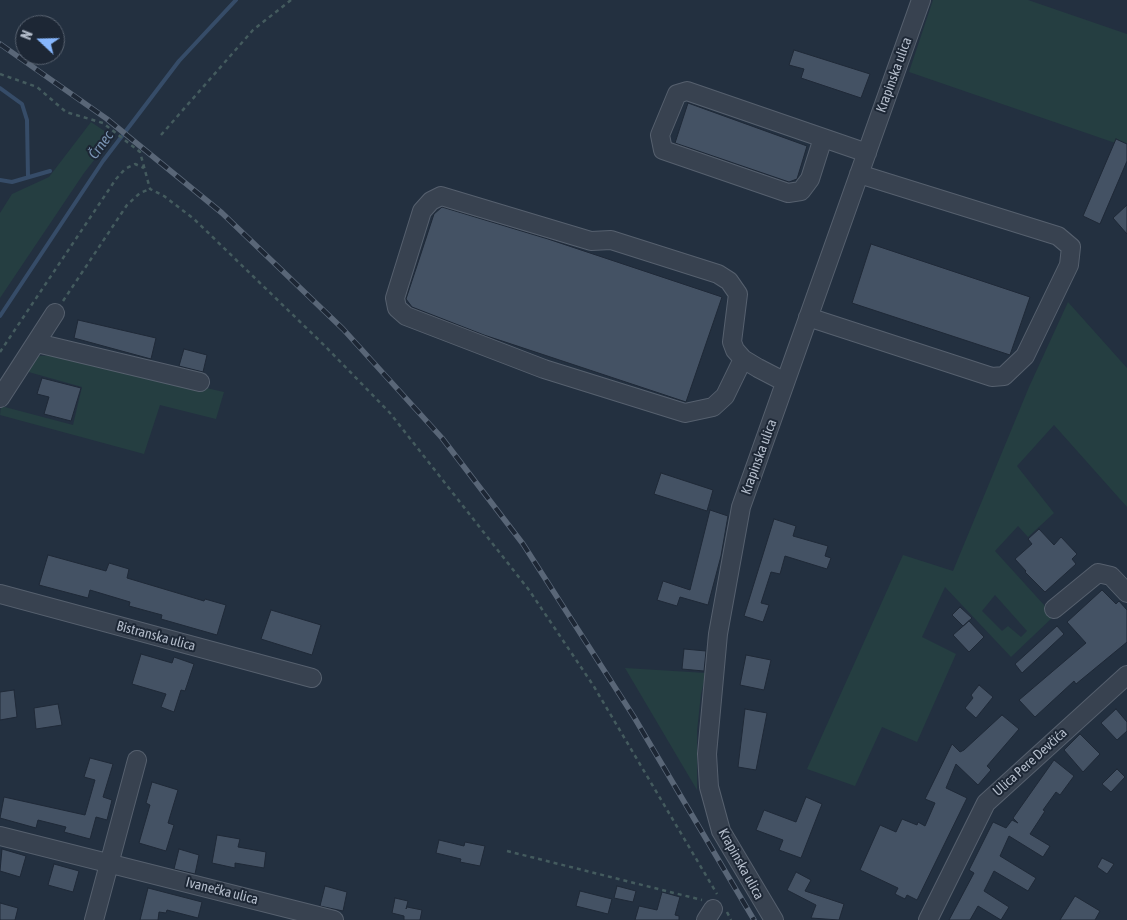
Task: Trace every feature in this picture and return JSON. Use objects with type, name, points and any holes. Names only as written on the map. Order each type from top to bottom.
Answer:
[{"type":"street","name":"Krapinska ulica","points":[[774,920],[721,831],[709,787],[707,754],[718,634],[741,507],[921,0]]},
{"type":"street","points":[[823,138],[810,179],[801,191],[788,193],[663,150],[660,135],[677,94],[687,91],[867,153]]},
{"type":"street","points":[[808,317],[992,377],[1004,376],[1014,369],[1025,356],[1069,265],[1071,247],[1058,236],[859,174]]},
{"type":"street","points":[[744,359],[725,396],[713,407],[685,412],[544,369],[406,316],[397,308],[395,298],[422,210],[431,201],[441,196],[591,241],[611,240],[718,274],[729,281],[738,294],[732,342],[744,359],[785,382]]},
{"type":"street","points":[[0,398],[55,313]]},
{"type":"street","points":[[37,343],[200,382]]},
{"type":"street","points":[[1054,609],[1098,573],[1111,576],[1127,593]]},
{"type":"street","name":"Bistranska ulica","points":[[0,594],[312,678]]},
{"type":"street","name":"Ulica Pere Devčića","points":[[928,920],[986,803],[1127,675]]},
{"type":"street","points":[[94,920],[137,760]]},
{"type":"street","name":"Ivanečka ulica","points":[[0,836],[334,920]]},
{"type":"path","points":[[161,135],[253,30],[291,0]]},
{"type":"path","points":[[0,74],[37,87],[66,112],[102,123],[140,152],[150,189],[164,196],[194,219],[326,346],[390,413],[529,590],[587,677],[714,908]]},
{"type":"path","points":[[0,352],[116,180],[126,169],[135,164],[144,168]]},
{"type":"path","points":[[55,313],[127,205],[140,194],[150,189]]},
{"type":"path","points":[[507,851],[714,908],[731,920]]},
{"type":"green space","points":[[933,0],[1028,0],[1127,34],[1127,147],[909,72]]},
{"type":"green space","points":[[91,122],[109,134],[102,144],[105,146],[84,173],[0,298],[0,213],[12,194],[49,177]]},
{"type":"green space","points":[[1068,302],[1127,368],[1127,507],[1054,425],[1017,466],[1054,513],[1028,537],[1018,526],[995,551],[1054,616],[1011,657],[945,587],[922,637],[956,654],[917,742],[882,727],[855,786],[807,769],[903,555],[953,571],[1029,387]],"holes":[[[995,595],[1027,631],[1021,637],[1008,626],[1002,631],[982,611]]]},
{"type":"green space","points":[[61,355],[224,392],[216,419],[160,405],[144,454],[0,415],[1,406],[73,425],[82,387],[25,371],[35,356]]},
{"type":"green space","points":[[625,668],[706,673],[701,694],[697,731],[697,790]]},
{"type":"building","points":[[794,50],[870,74],[861,98],[801,78],[804,69],[789,65]]},
{"type":"building","points":[[688,103],[807,146],[797,179],[789,182],[675,143]]},
{"type":"building","points":[[1116,139],[1127,144],[1127,161],[1100,224],[1083,216]]},
{"type":"building","points":[[1127,205],[1127,234],[1113,218]]},
{"type":"building","points":[[442,207],[548,239],[722,297],[686,402],[484,335],[412,307],[406,299],[434,214]]},
{"type":"building","points":[[871,244],[1030,297],[1010,355],[852,303]]},
{"type":"building","points":[[78,320],[156,338],[151,359],[74,338]]},
{"type":"building","points":[[184,349],[207,355],[203,372],[179,366]]},
{"type":"building","points":[[42,378],[81,388],[71,421],[44,414],[49,397],[37,394]]},
{"type":"building","points":[[661,473],[713,490],[707,511],[654,494]]},
{"type":"building","points":[[710,510],[728,516],[721,556],[708,605],[680,597],[677,606],[657,600],[663,581],[690,590]]},
{"type":"building","points":[[774,519],[796,526],[793,536],[828,546],[825,556],[831,558],[827,569],[785,556],[780,574],[771,572],[761,603],[769,605],[763,622],[744,616]]},
{"type":"building","points":[[1039,529],[1054,545],[1061,537],[1077,554],[1072,559],[1076,564],[1045,592],[1015,559],[1032,544],[1028,539]]},
{"type":"building","points":[[48,555],[106,571],[109,563],[129,569],[127,578],[204,601],[205,599],[226,605],[217,635],[161,619],[162,615],[129,606],[130,602],[90,590],[88,598],[39,585]]},
{"type":"building","points":[[1102,590],[1116,604],[1119,601],[1127,610],[1127,642],[1076,684],[1074,681],[1035,717],[1019,700],[1086,643],[1067,622]]},
{"type":"building","points":[[960,607],[972,618],[963,626],[952,615]]},
{"type":"building","points":[[271,610],[321,625],[312,655],[261,639]]},
{"type":"building","points":[[969,621],[984,637],[969,652],[953,635]]},
{"type":"building","points":[[1057,626],[1064,634],[1022,673],[1015,664]]},
{"type":"building","points":[[684,649],[706,651],[704,671],[682,669]]},
{"type":"building","points":[[141,654],[172,663],[174,657],[194,664],[185,691],[181,690],[174,712],[161,707],[166,694],[132,684]]},
{"type":"building","points":[[746,655],[771,660],[764,690],[740,685]]},
{"type":"building","points":[[979,685],[993,697],[976,718],[965,708],[973,698],[971,695]]},
{"type":"building","points":[[14,690],[17,717],[0,720],[0,692]]},
{"type":"building","points":[[58,704],[62,725],[36,729],[34,708]]},
{"type":"building","points":[[745,709],[767,713],[756,770],[738,767]]},
{"type":"building","points":[[1116,709],[1127,722],[1127,731],[1117,740],[1101,723]]},
{"type":"building","points":[[1002,715],[1019,729],[987,766],[991,770],[978,785],[956,764],[946,788],[967,798],[917,900],[907,895],[905,899],[895,894],[898,888],[860,870],[880,825],[896,832],[902,819],[917,825],[918,822],[925,826],[935,803],[925,799],[952,744],[960,752],[964,750]]},
{"type":"building","points":[[1080,734],[1100,754],[1083,772],[1064,750]]},
{"type":"building","points":[[90,758],[113,764],[103,797],[112,800],[107,820],[96,817],[90,839],[64,832],[66,827],[38,820],[36,828],[0,818],[4,797],[85,815],[95,780],[84,777]]},
{"type":"building","points":[[1054,760],[1074,776],[1060,795],[1056,792],[1043,810],[1045,811],[1030,834],[1050,846],[1043,857],[1009,836],[1000,856],[1036,878],[1028,891],[994,871],[984,891],[1009,907],[1001,920],[978,906],[970,920],[949,920],[974,873],[969,870],[993,822],[1006,828],[1012,820],[1018,823],[1013,818]]},
{"type":"building","points":[[1117,769],[1125,777],[1111,792],[1102,784]]},
{"type":"building","points":[[152,782],[178,790],[168,823],[174,825],[166,851],[139,843],[150,805],[146,803]]},
{"type":"building","points":[[806,797],[822,804],[801,858],[779,850],[783,840],[756,830],[764,810],[796,822]]},
{"type":"building","points":[[217,835],[240,839],[238,847],[266,852],[264,868],[235,863],[235,868],[212,863]]},
{"type":"building","points":[[439,840],[464,846],[465,842],[485,846],[480,866],[460,862],[461,859],[436,853]]},
{"type":"building","points":[[2,849],[26,856],[20,877],[0,871]]},
{"type":"building","points":[[179,849],[199,855],[195,874],[174,869]]},
{"type":"building","points":[[1102,858],[1114,864],[1107,874],[1097,867]]},
{"type":"building","points":[[54,864],[79,871],[73,892],[48,885]]},
{"type":"building","points":[[796,872],[811,880],[805,891],[844,904],[839,920],[811,918],[816,905],[787,890]]},
{"type":"building","points":[[325,886],[347,892],[343,911],[320,906]]},
{"type":"building","points":[[617,886],[636,891],[633,902],[614,898]]},
{"type":"building","points":[[148,888],[202,902],[198,918],[167,910],[166,913],[159,912],[158,920],[140,920]]},
{"type":"building","points":[[580,891],[612,899],[608,914],[576,906]]},
{"type":"building","points":[[662,892],[680,897],[675,915],[679,916],[679,920],[635,920],[639,906],[657,910]]},
{"type":"building","points":[[1075,896],[1100,911],[1095,920],[1060,920]]},
{"type":"building","points":[[395,898],[408,901],[406,909],[407,907],[422,910],[420,920],[404,920],[404,916],[392,913]]},
{"type":"building","points":[[0,903],[18,908],[15,920],[0,920]]},
{"type":"waterway","name":"Črnec","points":[[0,316],[103,161],[179,61],[236,0]]},
{"type":"waterway","points":[[0,88],[22,104],[27,120],[28,177]]},
{"type":"waterway","points":[[0,180],[12,182],[50,171]]},
{"type":"railway","points":[[0,44],[107,119],[222,213],[343,329],[442,438],[523,544],[634,717],[754,920]]}]
